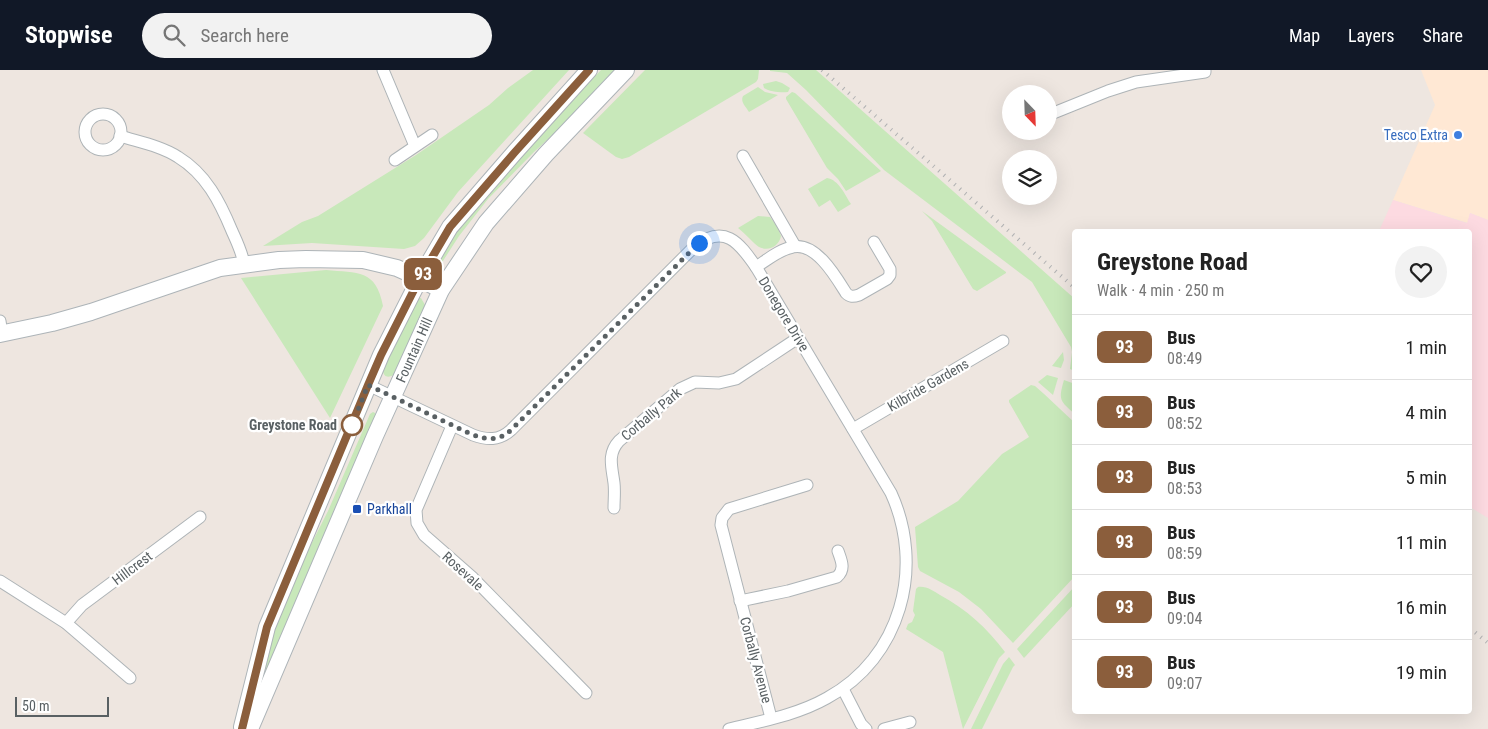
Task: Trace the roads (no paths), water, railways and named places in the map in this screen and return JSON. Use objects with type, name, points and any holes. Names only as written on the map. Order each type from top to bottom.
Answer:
[{"type":"main road","name":"Fountain Hill","points":[[242,729],[267,627],[381,355],[420,278],[450,227],[589,70]]},
{"type":"main road","name":"Fountain Hill","points":[[250,729],[392,398],[441,290],[486,223],[546,154],[626,70]]},
{"type":"main road","points":[[1,330],[52,323],[91,312],[220,268],[279,260],[363,260],[397,268],[441,290]]},
{"type":"street","points":[[383,70],[415,146]]},
{"type":"street","points":[[1058,111],[1136,82],[1206,72],[1205,70]]},
{"type":"street","points":[[395,160],[432,135]]},
{"type":"street","points":[[120,136],[169,152],[196,171],[213,191],[228,219],[244,264]]},
{"type":"street","points":[[743,156],[795,246]]},
{"type":"street","name":"Donegore Drive","points":[[368,385],[473,435],[488,439],[498,438],[508,433],[703,240],[718,236],[730,238],[744,249],[886,483],[897,505],[904,530],[906,571],[901,606],[889,635],[868,665],[843,688],[808,707],[729,729]]},
{"type":"street","points":[[756,267],[778,253],[795,246],[804,248],[816,254],[828,266],[846,293],[854,297],[887,279],[890,275],[890,269],[874,242]]},
{"type":"street","name":"Corbally Park","points":[[614,508],[611,458],[613,449],[619,440],[680,389],[696,382],[719,383],[736,379],[798,338]]},
{"type":"street","name":"Kilbride Gardens","points":[[853,430],[1003,341]]},
{"type":"street","name":"Rosevale","points":[[452,426],[416,510],[418,527],[427,538],[472,578],[586,693]]},
{"type":"street","name":"Corbally Avenue","points":[[771,718],[721,525],[722,518],[729,509],[736,506],[807,485]]},
{"type":"street","name":"Hillcrest","points":[[66,623],[82,605],[200,517]]},
{"type":"street","name":"Corbally Avenue","points":[[740,601],[788,591],[837,577],[842,571],[838,551]]},
{"type":"street","points":[[0,581],[66,623],[130,678]]},
{"type":"street","points":[[843,688],[861,724],[866,729]]},
{"type":"street","points":[[884,729],[910,722]]},
{"type":"railway","points":[[822,70],[1072,285]]},
{"type":"railway","points":[[1472,630],[1488,643]]},
{"type":"place","name":"Tesco Extra","points":[[1458,135]]},
{"type":"place","name":"Greystone Road","points":[[352,425]]},
{"type":"place","name":"Parkhall","points":[[357,509]]}]
